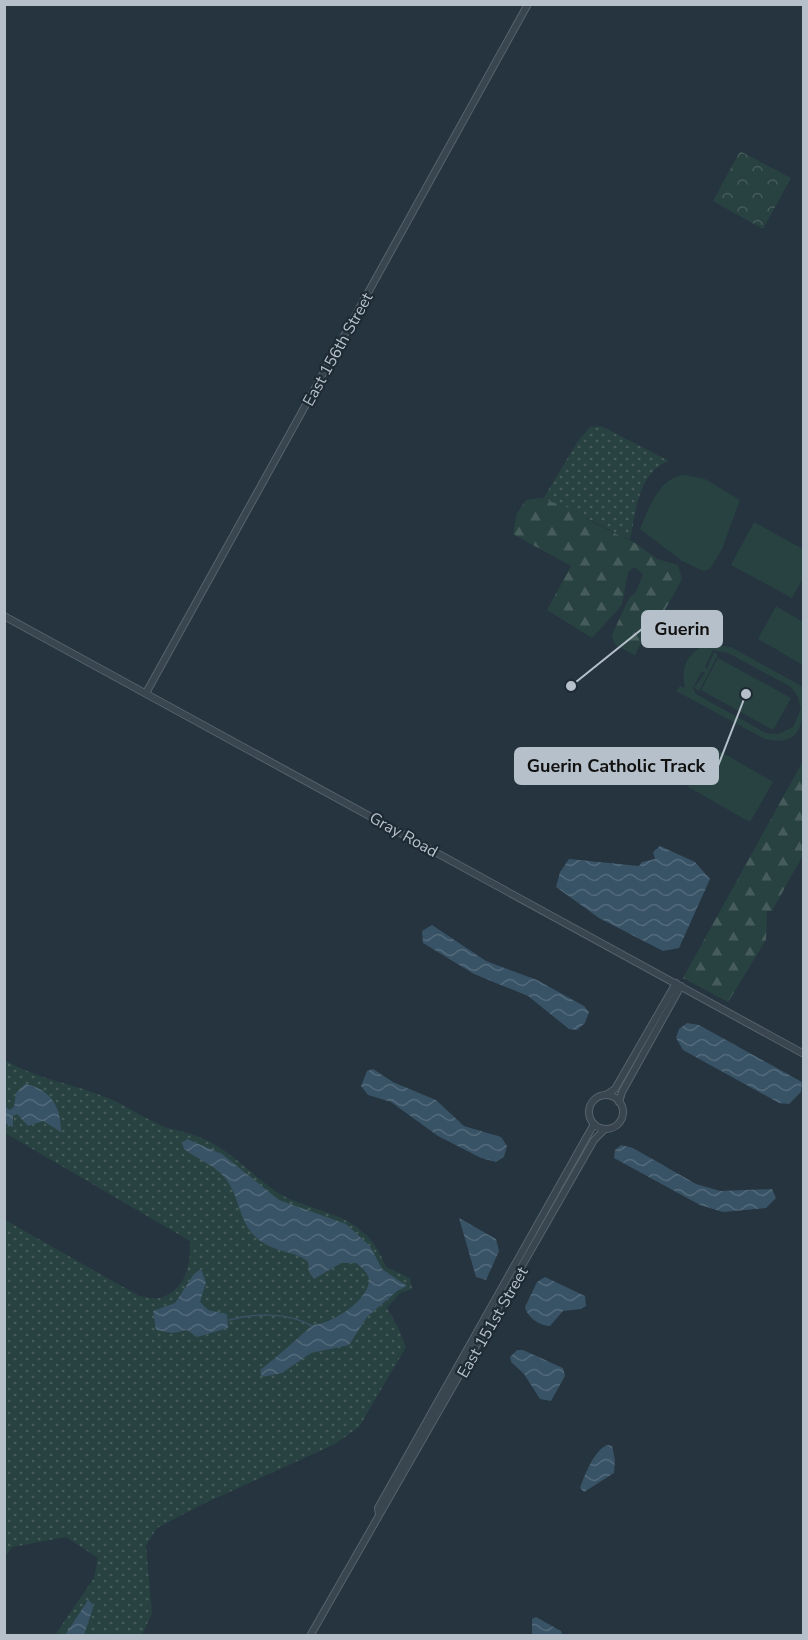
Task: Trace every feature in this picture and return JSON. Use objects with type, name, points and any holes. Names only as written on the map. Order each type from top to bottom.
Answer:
[{"type":"street","name":"East 156th Street","points":[[146,693],[528,4]]},
{"type":"street","name":"Gray Road","points":[[4,616],[804,1054]]},
{"type":"street","points":[[606,1095],[619,1101],[623,1110],[621,1120],[613,1128],[605,1129],[594,1124],[589,1116],[591,1104],[615,1089],[678,984]]},
{"type":"street","points":[[619,1101],[678,984]]},
{"type":"street","name":"East 151st Street","points":[[379,1514],[378,1508],[594,1124]]},
{"type":"street","name":"East 151st Street","points":[[310,1635],[379,1514],[383,1512],[594,1140],[605,1129]]},
{"type":"green space","points":[[740,151],[791,178],[763,229],[713,201]]},
{"type":"green space","points":[[601,426],[669,461],[659,466],[645,483],[640,494],[630,540],[543,499],[578,441],[590,427]]},
{"type":"green space","points":[[685,475],[705,479],[740,500],[722,549],[710,569],[703,571],[682,561],[640,529],[651,503],[662,487],[676,477]]},
{"type":"green space","points":[[540,498],[573,509],[592,522],[637,544],[657,559],[678,565],[682,579],[651,635],[645,634],[635,655],[615,645],[612,635],[629,598],[636,592],[643,574],[634,567],[628,572],[622,605],[592,638],[547,610],[571,566],[513,534],[517,513],[526,500]]},
{"type":"green space","points":[[754,522],[803,549],[803,578],[792,598],[731,565]]},
{"type":"green space","points":[[776,606],[803,622],[803,665],[758,639]]},
{"type":"green space","points":[[709,644],[731,647],[803,687],[802,718],[795,734],[788,739],[778,741],[765,739],[676,691],[680,686],[685,688],[684,674],[687,661],[702,647]],"holes":[[[713,650],[728,653],[791,687],[798,697],[801,709],[793,727],[778,734],[766,733],[696,694],[693,688],[702,671],[705,673],[694,688],[699,691],[718,655],[714,652],[707,669],[705,667]]]},
{"type":"green space","points":[[718,658],[791,698],[773,730],[701,690]]},
{"type":"green space","points":[[711,746],[773,782],[750,822],[688,787]]},
{"type":"green space","points":[[803,761],[803,855],[772,911],[767,911],[766,940],[728,1002],[683,978]]},
{"type":"green space","points":[[5,1060],[42,1077],[108,1098],[158,1124],[195,1135],[216,1145],[280,1194],[334,1215],[359,1228],[378,1250],[386,1267],[410,1278],[412,1289],[400,1293],[387,1308],[406,1347],[359,1427],[335,1444],[203,1504],[157,1528],[146,1545],[152,1613],[142,1635],[55,1635],[94,1578],[98,1558],[66,1537],[13,1547],[5,1556],[5,1220],[139,1296],[151,1298],[160,1298],[171,1293],[182,1281],[188,1266],[190,1241],[5,1133]]},
{"type":"water","points":[[660,846],[695,862],[710,879],[679,948],[663,951],[599,918],[556,887],[560,872],[569,859],[639,866],[642,862],[655,859],[653,852]]},
{"type":"water","points":[[432,925],[486,961],[537,980],[584,1006],[589,1012],[585,1023],[577,1030],[569,1029],[528,996],[474,974],[423,943],[422,931]]},
{"type":"water","points":[[687,1023],[699,1025],[802,1082],[801,1092],[789,1104],[779,1103],[683,1050],[676,1038],[679,1029]]},
{"type":"water","points":[[373,1069],[393,1082],[436,1100],[464,1126],[501,1137],[507,1146],[504,1157],[496,1162],[481,1158],[438,1136],[391,1102],[368,1095],[361,1086],[367,1071]]},
{"type":"water","points":[[25,1084],[42,1090],[53,1100],[61,1123],[61,1132],[43,1121],[28,1126],[17,1114],[13,1116],[13,1127],[5,1123],[5,1106],[9,1110],[14,1107],[16,1093]]},
{"type":"water","points":[[187,1139],[222,1154],[279,1200],[346,1224],[370,1246],[382,1269],[407,1286],[397,1291],[367,1317],[349,1345],[311,1353],[282,1373],[262,1377],[260,1370],[313,1325],[329,1321],[355,1304],[366,1290],[369,1282],[368,1276],[356,1263],[341,1263],[314,1279],[309,1272],[308,1262],[303,1258],[264,1244],[247,1227],[232,1189],[224,1177],[184,1149],[182,1143]]},
{"type":"water","points":[[621,1145],[633,1148],[696,1184],[720,1191],[772,1189],[776,1198],[766,1208],[723,1212],[700,1205],[614,1158],[615,1150]]},
{"type":"water","points":[[459,1218],[496,1239],[499,1251],[486,1280],[476,1277]]},
{"type":"water","points":[[201,1269],[206,1282],[200,1302],[208,1310],[227,1314],[228,1328],[197,1337],[187,1330],[173,1333],[156,1330],[153,1311],[175,1303],[194,1274]]},
{"type":"water","points":[[545,1277],[585,1296],[586,1306],[581,1309],[563,1311],[550,1326],[534,1320],[525,1307],[537,1282]]},
{"type":"water","points":[[517,1350],[523,1350],[563,1368],[565,1376],[551,1401],[540,1399],[524,1374],[511,1362],[510,1357]]},
{"type":"water","points":[[608,1445],[612,1446],[615,1460],[614,1473],[584,1492],[580,1488],[591,1463],[599,1451]]},
{"type":"water","points":[[88,1600],[94,1605],[84,1635],[65,1635]]},
{"type":"water","points":[[536,1617],[561,1631],[562,1635],[532,1635],[532,1619]]},
{"type":"waterway","points":[[229,1320],[271,1315],[292,1318],[312,1326]]},
{"type":"place","name":"Guerin","points":[[571,686]]},
{"type":"place","name":"Guerin Catholic Track","points":[[746,694]]}]
